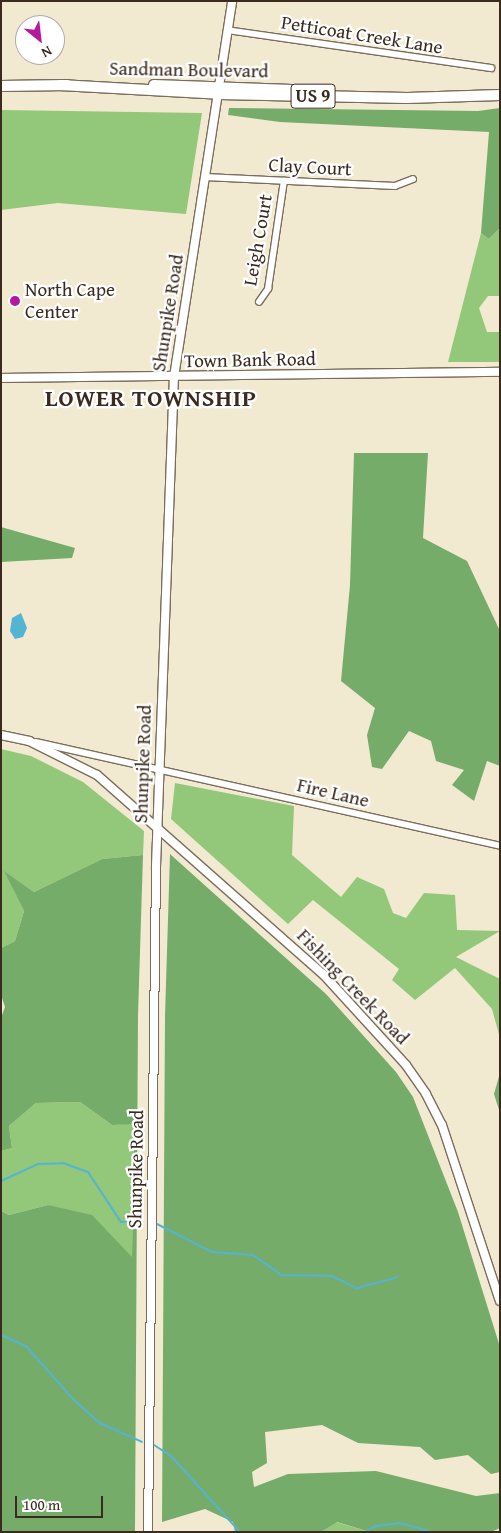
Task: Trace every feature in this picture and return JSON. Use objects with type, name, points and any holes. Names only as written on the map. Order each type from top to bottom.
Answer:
[{"type":"highway","name":"Sandman Boulevard","points":[[1,86],[219,90],[407,98],[500,95]]},
{"type":"street","name":"Shunpike Road","points":[[148,1532],[157,826],[174,377],[232,1]]},
{"type":"street","name":"Petticoat Creek Lane","points":[[228,30],[491,68]]},
{"type":"street","name":"Clay Court","points":[[205,177],[395,186],[413,179]]},
{"type":"street","name":"Leigh Court","points":[[260,302],[268,289],[284,181]]},
{"type":"street","name":"Town Bank Road","points":[[1,378],[500,372]]},
{"type":"street","name":"Fishing Creek Road","points":[[1,735],[29,741],[97,775],[323,974],[417,1080],[442,1125],[500,1301]]},
{"type":"street","name":"Fire Lane","points":[[29,741],[500,846]]},
{"type":"green space","points":[[229,108],[478,111],[500,108],[500,228],[489,239],[481,233],[489,132],[280,122],[228,115]]},
{"type":"green space","points":[[1,110],[202,113],[186,214],[58,203],[1,210]]},
{"type":"green space","points":[[500,228],[500,296],[488,296],[479,308],[487,332],[500,332],[500,362],[448,362],[481,233],[489,239]]},
{"type":"green space","points":[[354,453],[428,453],[423,538],[467,561],[500,631],[500,766],[487,761],[474,801],[452,785],[464,770],[436,761],[431,741],[409,731],[382,769],[372,767],[367,735],[375,708],[341,681],[350,585]]},
{"type":"green space","points":[[1,527],[75,548],[72,558],[1,562]]},
{"type":"green space","points":[[1,749],[31,756],[83,782],[144,831],[143,855],[102,859],[34,892],[5,872],[24,911],[15,941],[1,948]]},
{"type":"green space","points":[[175,783],[294,806],[292,855],[341,897],[357,877],[384,889],[393,913],[406,918],[424,893],[455,895],[457,930],[500,931],[456,957],[500,979],[500,1038],[492,1009],[455,968],[415,1000],[392,980],[399,969],[313,900],[288,924],[171,819]]},
{"type":"green space","points":[[170,854],[326,994],[396,1072],[413,1097],[458,1212],[500,1347],[500,1472],[491,1474],[468,1455],[435,1460],[420,1447],[358,1443],[322,1425],[265,1432],[267,1463],[252,1472],[254,1487],[288,1474],[376,1471],[476,1496],[500,1493],[500,1528],[491,1532],[370,1532],[337,1522],[321,1532],[235,1532],[233,1522],[205,1509],[162,1522],[165,1016]]},
{"type":"green space","points":[[143,855],[138,1016],[135,1532],[1,1532],[1,1211],[9,1215],[48,1205],[92,1215],[132,1257],[134,1124],[112,1125],[80,1102],[36,1103],[9,1126],[12,1148],[1,1151],[1,1018],[5,1007],[1,995],[1,948],[15,941],[24,911],[4,871],[34,892],[102,859]]},
{"type":"green space","points":[[500,1073],[500,1113],[494,1094]]},
{"type":"green space","points":[[80,1102],[112,1125],[134,1123],[132,1258],[48,1205],[9,1215],[1,1211],[1,1151],[12,1148],[9,1126],[36,1103]]},
{"type":"green space","points":[[336,1522],[370,1532],[321,1532]]},
{"type":"water","points":[[21,613],[27,628],[23,637],[15,639],[10,631],[12,618]]},
{"type":"waterway","points":[[1,1181],[38,1164],[63,1163],[88,1172],[121,1222],[141,1220]]},
{"type":"waterway","points":[[157,1224],[212,1252],[253,1255],[282,1275],[332,1276],[357,1288],[398,1277]]},
{"type":"waterway","points":[[1,1335],[26,1346],[72,1398],[100,1423],[142,1442]]},
{"type":"waterway","points":[[154,1445],[171,1456],[240,1532]]},
{"type":"waterway","points":[[365,1532],[376,1526],[400,1523],[432,1532]]},
{"type":"place","name":"North Cape Center","points":[[15,301]]},
{"type":"district","name":"LOWER TOWNSHIP","points":[[151,398]]}]
